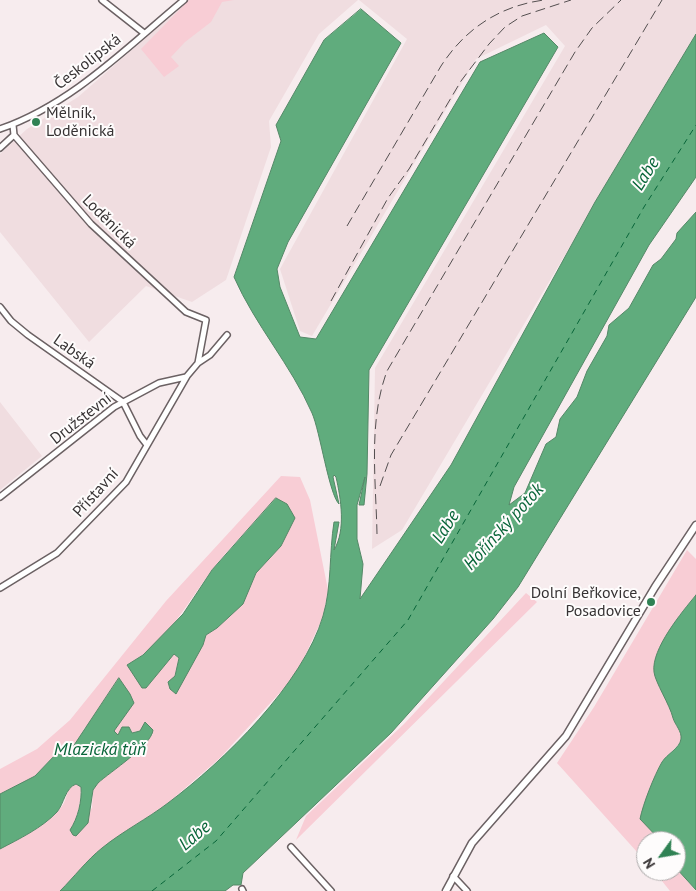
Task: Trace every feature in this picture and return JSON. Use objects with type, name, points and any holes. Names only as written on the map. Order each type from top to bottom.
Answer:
[{"type":"street","points":[[102,0],[144,33]]},
{"type":"street","name":"Českolipská","points":[[0,129],[13,125],[46,109],[81,87],[184,0]]},
{"type":"street","points":[[0,148],[14,135],[13,125]]},
{"type":"street","name":"Loděnická","points":[[14,135],[90,224],[186,312],[206,320],[198,363]]},
{"type":"street","name":"Labská","points":[[0,307],[11,321],[28,335],[123,402],[140,436],[147,445]]},
{"type":"street","name":"Přístavní","points":[[0,588],[58,553],[126,482],[186,376],[198,363],[210,355],[227,335]]},
{"type":"street","name":"Družstevní","points":[[0,497],[114,407],[159,383],[186,376]]},
{"type":"street","points":[[446,891],[452,876],[472,843],[566,736],[655,588],[696,525]]},
{"type":"street","points":[[292,847],[331,891]]},
{"type":"street","points":[[452,876],[467,891]]},
{"type":"shaded area","points":[[189,0],[358,0],[319,34],[269,121],[271,147],[226,280],[192,302],[146,286],[89,342],[0,232],[0,154],[27,129],[78,97]]},
{"type":"shaded area","points":[[189,0],[234,0],[222,2],[211,22],[185,42],[171,57],[179,66],[164,77],[141,49]]},
{"type":"shaded area","points":[[359,0],[696,0],[696,34],[402,530],[372,549],[375,368],[565,46],[546,25],[476,59],[312,336],[300,331],[280,269],[407,39]]},
{"type":"shaded area","points":[[0,402],[42,456],[0,490]]},
{"type":"shaded area","points":[[281,476],[300,477],[310,500],[328,590],[323,617],[296,675],[220,758],[168,803],[102,848],[60,891],[0,891],[0,849],[49,820],[64,803],[70,788],[76,784],[81,787],[80,798],[77,815],[71,830],[92,808],[93,790],[98,783],[141,747],[153,734],[140,731],[118,735],[113,731],[85,727],[76,743],[63,756],[57,753],[35,776],[0,794],[0,769],[37,749],[70,720],[166,601]],"holes":[[[276,499],[287,504],[281,546],[256,573],[242,603],[217,628],[206,635],[195,660],[175,676],[179,658],[173,654],[146,688],[132,662],[145,653],[167,632],[219,561]]]},
{"type":"shaded area","points":[[687,550],[696,559],[696,595],[679,616],[654,672],[670,705],[675,723],[682,734],[681,742],[662,761],[654,781],[654,831],[636,831],[636,851],[557,763],[594,707]]},
{"type":"shaded area","points":[[526,593],[537,602],[296,840],[306,816],[404,724]]},
{"type":"shaded area","points":[[686,880],[696,891],[670,891],[662,881]]},
{"type":"water","points":[[361,9],[401,43],[288,242],[277,269],[280,287],[300,337],[316,339],[480,62],[544,33],[558,47],[369,370],[367,474],[364,505],[359,505],[365,477],[357,505],[357,539],[363,564],[360,599],[451,465],[595,202],[696,34],[696,177],[649,245],[514,487],[509,505],[525,493],[546,444],[556,437],[560,419],[577,397],[587,371],[607,336],[609,325],[629,308],[653,265],[661,259],[676,239],[677,233],[696,212],[696,297],[518,587],[493,619],[391,733],[243,873],[241,885],[233,885],[225,891],[60,891],[102,848],[190,786],[213,766],[259,719],[298,668],[313,642],[323,616],[328,593],[334,522],[339,522],[334,550],[338,542],[341,524],[341,504],[336,477],[334,475],[333,477],[339,504],[335,498],[328,476],[312,413],[294,378],[252,312],[234,277],[281,141],[276,125],[324,40]]},
{"type":"water","points":[[276,498],[287,504],[295,518],[281,546],[256,573],[243,604],[217,628],[206,635],[203,645],[176,694],[170,689],[168,682],[175,676],[179,658],[174,654],[146,688],[142,688],[127,665],[143,655],[183,614],[212,570]]},
{"type":"water","points":[[696,595],[696,890],[686,879],[686,831],[651,831],[640,819],[646,798],[659,768],[681,739],[655,676],[654,663],[662,642]]},
{"type":"water","name":"Mlazická tůň","points":[[119,678],[134,703],[114,731],[118,735],[122,727],[129,727],[132,733],[140,731],[145,722],[153,730],[151,736],[130,758],[98,783],[93,790],[88,823],[76,836],[70,830],[77,815],[81,798],[81,787],[76,784],[69,789],[59,809],[51,818],[30,833],[0,849],[0,794],[35,776],[57,753],[63,756],[70,751]]},
{"type":"ferry route","points":[[152,891],[216,841],[408,620],[644,207],[696,125]]},
{"type":"railway","points":[[347,226],[450,53],[472,30],[485,21],[512,8],[544,0]]},
{"type":"railway","points":[[331,301],[388,198],[409,169],[461,81],[489,44],[505,27],[522,16],[571,0]]},
{"type":"railway","points":[[377,534],[375,431],[381,390],[387,371],[575,52],[592,28],[621,0]]},
{"type":"railway","points":[[380,486],[391,455],[662,0]]},
{"type":"place","name":"Mělník, Loděnická","points":[[36,122]]},
{"type":"place","name":"Dolní Beřkovice, Posadovice","points":[[651,602]]},
{"type":"water label","name":"Labe","points":[[646,174]]},
{"type":"water label","name":"Labe","points":[[446,527]]},
{"type":"water label","name":"Hořínský potok","points":[[504,527]]},
{"type":"water label","name":"Labe","points":[[195,836]]}]
